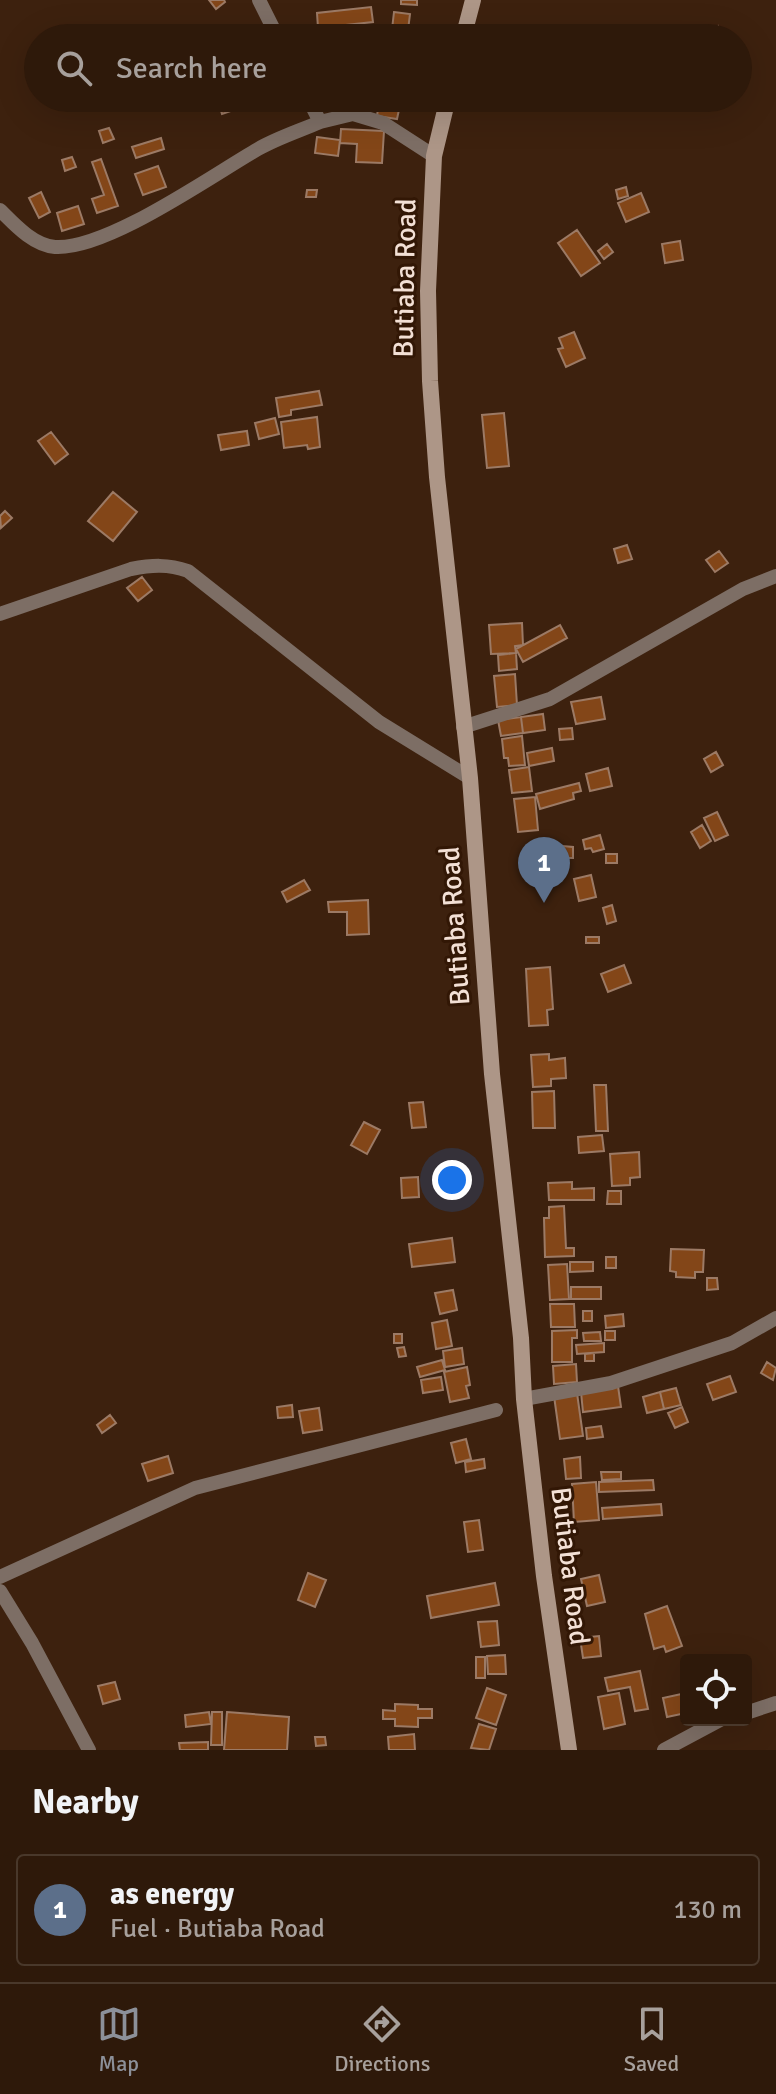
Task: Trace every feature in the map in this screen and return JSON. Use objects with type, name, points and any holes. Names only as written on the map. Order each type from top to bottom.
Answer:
[{"type":"main road","points":[[467,24],[473,0]]},
{"type":"main road","name":"Butiaba Road","points":[[445,112],[434,156],[428,291],[430,381],[470,778],[492,1074],[521,1338],[524,1399],[544,1576],[569,1750]]},
{"type":"street","points":[[259,0],[271,24]]},
{"type":"street","points":[[315,112],[320,122]]},
{"type":"street","points":[[0,210],[19,228],[52,247],[88,242],[158,210],[262,147],[320,122],[353,114],[383,123],[434,156]]},
{"type":"street","points":[[0,614],[131,569],[154,565],[188,571],[379,722],[470,778]]},
{"type":"street","points":[[463,727],[550,699],[743,589],[776,576]]},
{"type":"street","points":[[524,1399],[611,1383],[732,1343],[776,1318]]},
{"type":"street","points":[[0,1577],[195,1488],[496,1410]]},
{"type":"street","points":[[0,1591],[32,1643],[89,1750]]},
{"type":"street","points":[[752,1711],[776,1703]]},
{"type":"street","points":[[664,1750],[709,1726]]},
{"type":"building","points":[[209,0],[224,0],[225,2],[216,9]]},
{"type":"building","points":[[401,0],[417,0],[417,5],[401,4]]},
{"type":"building","points":[[371,7],[373,22],[318,24],[317,13]]},
{"type":"building","points":[[394,12],[410,14],[409,24],[393,24]]},
{"type":"building","points":[[378,112],[398,112],[397,119],[377,116]]},
{"type":"building","points":[[109,128],[114,139],[103,143],[99,131]]},
{"type":"building","points":[[341,129],[384,131],[382,163],[356,162],[357,144],[340,143]]},
{"type":"building","points":[[317,137],[340,140],[338,156],[315,153]]},
{"type":"building","points":[[161,138],[164,149],[136,158],[132,147]]},
{"type":"building","points":[[72,157],[76,167],[65,171],[62,160]]},
{"type":"building","points":[[101,159],[118,206],[97,213],[92,199],[104,195],[92,162]]},
{"type":"building","points":[[158,166],[166,187],[143,195],[135,174]]},
{"type":"building","points":[[626,187],[628,196],[618,199],[616,190]]},
{"type":"building","points":[[307,190],[317,190],[316,197],[306,197]]},
{"type":"building","points":[[41,192],[50,212],[39,218],[29,198]]},
{"type":"building","points":[[641,193],[649,212],[626,222],[618,203]]},
{"type":"building","points":[[78,206],[84,224],[62,231],[57,213]]},
{"type":"building","points":[[577,230],[600,263],[581,276],[558,243]]},
{"type":"building","points":[[680,241],[683,260],[665,263],[662,244]]},
{"type":"building","points":[[607,244],[613,252],[604,259],[598,251]]},
{"type":"building","points":[[574,332],[585,358],[566,367],[558,349],[563,348],[559,338]]},
{"type":"building","points":[[319,391],[322,405],[291,410],[291,415],[279,417],[276,398]]},
{"type":"building","points":[[504,413],[509,466],[487,468],[482,415]]},
{"type":"building","points":[[317,417],[320,447],[284,448],[281,422]]},
{"type":"building","points":[[275,418],[279,434],[259,439],[255,423]]},
{"type":"building","points":[[247,431],[249,445],[221,450],[218,435]]},
{"type":"building","points":[[51,432],[68,454],[55,464],[38,441]]},
{"type":"building","points":[[113,492],[137,512],[113,541],[88,521]]},
{"type":"building","points":[[5,511],[12,518],[1,528],[0,516]]},
{"type":"building","points":[[627,545],[632,559],[618,563],[614,549]]},
{"type":"building","points":[[719,551],[728,563],[715,572],[706,560]]},
{"type":"building","points":[[142,577],[152,590],[138,601],[127,588]]},
{"type":"building","points":[[522,623],[523,645],[515,646],[516,653],[491,654],[489,625]]},
{"type":"building","points":[[560,625],[567,638],[523,662],[516,649]]},
{"type":"building","points":[[516,653],[517,669],[499,671],[498,655]]},
{"type":"building","points":[[515,674],[517,705],[497,707],[494,676]]},
{"type":"building","points":[[601,697],[605,719],[576,724],[571,702]]},
{"type":"building","points":[[543,714],[545,730],[523,733],[521,717]]},
{"type":"building","points":[[521,717],[523,733],[501,736],[498,720]]},
{"type":"building","points":[[572,728],[573,739],[560,740],[559,729]]},
{"type":"building","points":[[522,736],[525,765],[509,766],[508,758],[504,758],[502,739]]},
{"type":"building","points":[[552,748],[554,761],[529,766],[527,753]]},
{"type":"building","points":[[716,752],[723,765],[711,772],[704,759]]},
{"type":"building","points":[[529,767],[532,791],[512,793],[509,770]]},
{"type":"building","points":[[608,768],[612,786],[590,791],[586,774]]},
{"type":"building","points":[[579,783],[581,791],[573,793],[574,799],[540,809],[536,794]]},
{"type":"building","points":[[535,797],[538,830],[518,832],[514,799]]},
{"type":"building","points":[[717,812],[728,835],[715,841],[704,818]]},
{"type":"building","points":[[702,825],[711,841],[700,848],[691,832]]},
{"type":"building","points":[[600,835],[604,849],[593,852],[591,848],[585,849],[583,840]]},
{"type":"building","points":[[562,846],[573,847],[573,858],[562,858]]},
{"type":"building","points":[[606,854],[617,854],[617,863],[606,863]]},
{"type":"building","points":[[591,875],[596,897],[579,901],[574,879]]},
{"type":"building","points":[[304,880],[310,890],[287,902],[282,892]]},
{"type":"building","points":[[368,900],[369,934],[347,935],[347,912],[329,912],[328,902]]},
{"type":"building","points":[[612,905],[616,921],[607,924],[603,908]]},
{"type":"building","points":[[586,937],[599,937],[599,943],[586,943]]},
{"type":"building","points":[[624,965],[631,983],[608,992],[601,974]]},
{"type":"building","points":[[550,967],[553,1009],[547,1010],[548,1025],[529,1026],[526,969]]},
{"type":"building","points":[[549,1054],[549,1060],[565,1058],[566,1078],[551,1079],[551,1086],[533,1087],[531,1055]]},
{"type":"building","points":[[594,1085],[606,1085],[608,1131],[596,1131]]},
{"type":"building","points":[[554,1091],[555,1128],[533,1128],[532,1092]]},
{"type":"building","points":[[423,1102],[426,1127],[412,1128],[409,1103]]},
{"type":"building","points":[[364,1122],[380,1130],[367,1154],[351,1145]]},
{"type":"building","points":[[602,1135],[604,1151],[579,1153],[578,1137]]},
{"type":"building","points":[[639,1152],[640,1177],[630,1178],[630,1185],[612,1186],[610,1154]]},
{"type":"building","points":[[418,1177],[419,1197],[402,1198],[401,1178]]},
{"type":"building","points":[[572,1182],[572,1189],[594,1188],[594,1200],[549,1200],[548,1183]]},
{"type":"building","points":[[608,1191],[621,1191],[621,1204],[607,1204]]},
{"type":"building","points":[[564,1206],[566,1248],[574,1248],[574,1256],[545,1257],[544,1218],[549,1218],[549,1207]]},
{"type":"building","points":[[452,1238],[455,1262],[412,1267],[409,1244]]},
{"type":"building","points":[[671,1249],[704,1250],[703,1272],[695,1272],[695,1278],[676,1277],[676,1272],[670,1271]]},
{"type":"building","points":[[606,1257],[616,1257],[616,1268],[606,1268]]},
{"type":"building","points":[[570,1262],[593,1262],[593,1271],[570,1272]]},
{"type":"building","points":[[567,1264],[569,1299],[550,1300],[548,1265]]},
{"type":"building","points":[[707,1278],[717,1278],[718,1289],[707,1290]]},
{"type":"building","points":[[571,1287],[601,1287],[601,1299],[571,1299]]},
{"type":"building","points":[[453,1290],[457,1310],[440,1314],[435,1293]]},
{"type":"building","points":[[550,1304],[574,1304],[575,1327],[551,1327]]},
{"type":"building","points":[[583,1311],[592,1311],[592,1321],[583,1321]]},
{"type":"building","points":[[623,1314],[624,1326],[606,1328],[605,1316]]},
{"type":"building","points":[[447,1320],[452,1346],[436,1349],[432,1323]]},
{"type":"building","points":[[577,1330],[577,1338],[572,1338],[572,1362],[552,1362],[552,1331]]},
{"type":"building","points":[[605,1331],[615,1331],[615,1340],[605,1340]]},
{"type":"building","points":[[600,1332],[601,1341],[584,1341],[583,1333]]},
{"type":"building","points":[[394,1334],[402,1334],[402,1343],[394,1343]]},
{"type":"building","points":[[604,1343],[604,1352],[577,1354],[576,1345]]},
{"type":"building","points":[[404,1347],[406,1356],[399,1357],[397,1348]]},
{"type":"building","points":[[462,1348],[464,1364],[445,1367],[443,1351]]},
{"type":"building","points":[[594,1353],[594,1361],[585,1361],[585,1354]]},
{"type":"building","points":[[442,1360],[445,1370],[420,1377],[417,1367]]},
{"type":"building","points":[[767,1362],[776,1368],[773,1380],[761,1373]]},
{"type":"building","points":[[576,1364],[577,1382],[554,1384],[553,1366]]},
{"type":"building","points":[[467,1367],[469,1398],[450,1402],[444,1372]]},
{"type":"building","points":[[730,1376],[736,1392],[713,1400],[707,1384]]},
{"type":"building","points":[[441,1377],[443,1390],[423,1393],[421,1380]]},
{"type":"building","points":[[618,1386],[621,1407],[583,1412],[581,1392]]},
{"type":"building","points":[[676,1388],[681,1405],[664,1409],[660,1392]]},
{"type":"building","points":[[660,1392],[664,1409],[647,1413],[643,1397]]},
{"type":"building","points":[[577,1393],[583,1436],[560,1439],[554,1396]]},
{"type":"building","points":[[292,1405],[293,1417],[278,1418],[277,1407]]},
{"type":"building","points":[[682,1407],[688,1422],[675,1428],[668,1413]]},
{"type":"building","points":[[319,1408],[322,1430],[303,1433],[299,1411]]},
{"type":"building","points":[[110,1415],[116,1423],[102,1433],[97,1425]]},
{"type":"building","points":[[601,1426],[603,1437],[587,1439],[586,1428]]},
{"type":"building","points":[[466,1439],[471,1459],[456,1463],[451,1443]]},
{"type":"building","points":[[168,1456],[173,1473],[148,1481],[142,1464]]},
{"type":"building","points":[[580,1457],[581,1478],[566,1479],[564,1459]]},
{"type":"building","points":[[484,1459],[485,1468],[466,1472],[465,1462]]},
{"type":"building","points":[[601,1472],[621,1472],[621,1479],[602,1480]]},
{"type":"building","points":[[653,1480],[654,1490],[599,1492],[599,1482]]},
{"type":"building","points":[[596,1482],[599,1520],[574,1522],[572,1484]]},
{"type":"building","points":[[661,1504],[662,1515],[603,1519],[602,1508]]},
{"type":"building","points":[[479,1520],[483,1550],[468,1552],[464,1522]]},
{"type":"building","points":[[308,1573],[326,1580],[315,1607],[298,1600]]},
{"type":"building","points":[[599,1575],[605,1602],[587,1606],[581,1579]]},
{"type":"building","points":[[495,1583],[499,1605],[431,1618],[427,1596]]},
{"type":"building","points":[[667,1606],[682,1646],[666,1652],[664,1646],[654,1649],[645,1614]]},
{"type":"building","points":[[497,1621],[499,1645],[481,1647],[478,1622]]},
{"type":"building","points":[[599,1636],[601,1656],[583,1658],[580,1638]]},
{"type":"building","points":[[505,1655],[506,1674],[488,1674],[487,1656]]},
{"type":"building","points":[[476,1657],[485,1657],[485,1678],[476,1678]]},
{"type":"building","points":[[640,1671],[648,1709],[635,1711],[630,1687],[608,1691],[605,1678]]},
{"type":"building","points":[[115,1682],[120,1699],[103,1704],[98,1686]]},
{"type":"building","points":[[487,1688],[506,1695],[496,1725],[476,1718]]},
{"type":"building","points":[[619,1693],[625,1724],[604,1729],[598,1697]]},
{"type":"building","points":[[680,1694],[680,1714],[667,1717],[663,1698]]},
{"type":"building","points":[[395,1704],[432,1709],[432,1718],[418,1718],[418,1727],[395,1726],[395,1719],[383,1719],[383,1710],[395,1711]]},
{"type":"building","points":[[209,1712],[211,1724],[186,1727],[185,1715]]},
{"type":"building","points":[[212,1712],[222,1712],[222,1745],[211,1745]]},
{"type":"building","points":[[227,1712],[289,1717],[287,1750],[224,1750]]},
{"type":"building","points":[[479,1724],[496,1729],[489,1750],[471,1748]]},
{"type":"building","points":[[414,1734],[415,1750],[389,1750],[388,1737]]},
{"type":"building","points":[[315,1737],[325,1737],[326,1745],[316,1746]]},
{"type":"building","points":[[208,1742],[208,1750],[180,1750],[179,1743]]},
{"type":"place","name":"as energy","points":[[544,903]]}]
